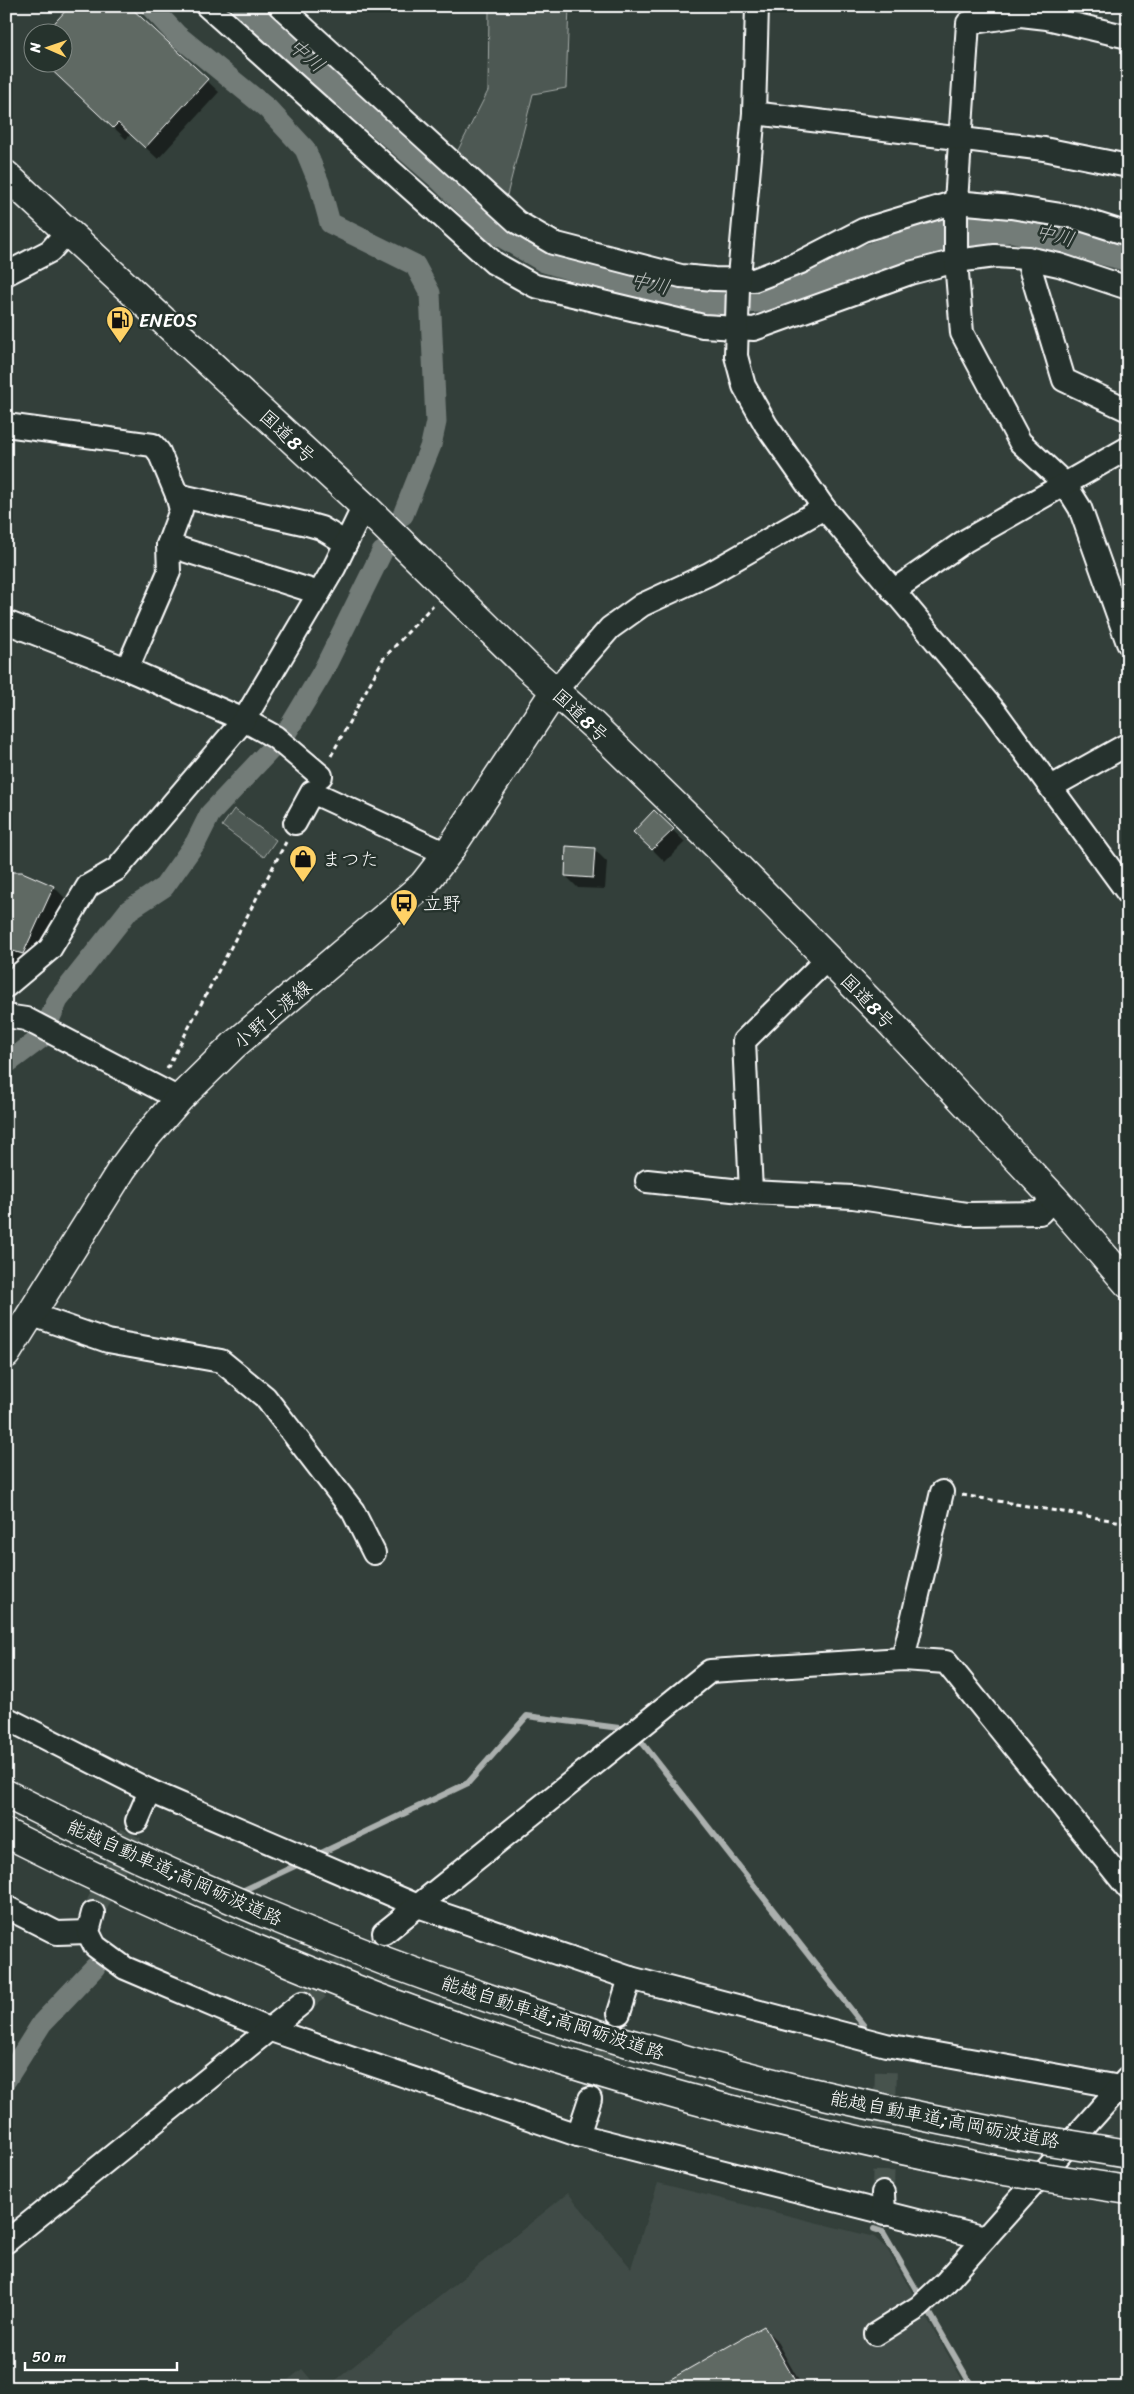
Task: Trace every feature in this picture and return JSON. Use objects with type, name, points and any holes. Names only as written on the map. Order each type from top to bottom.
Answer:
[{"type":"main road","name":"国道8号","points":[[7,177],[364,506],[448,590],[710,840],[827,959],[1054,1198],[1128,1284]]},
{"type":"main road","name":"小野上渡線","points":[[6,1354],[122,1169],[144,1139],[168,1093],[234,1046],[423,885],[447,854],[555,691]]},
{"type":"main road","name":"能越自動車道;高岡砺波道路","points":[[6,1794],[69,1826],[189,1882],[426,1977],[551,2019],[675,2056],[787,2086],[1018,2136],[1128,2154]]},
{"type":"main road","name":"能越自動車道;高岡砺波道路","points":[[6,1833],[159,1908],[277,1958],[413,2011],[537,2053],[667,2092],[771,2120],[998,2170],[1128,2190]]},
{"type":"street","points":[[207,6],[494,263],[535,286],[703,326],[737,324],[754,330],[910,272],[956,257],[995,256],[1027,258],[1059,265],[1128,288]]},
{"type":"street","points":[[280,6],[517,222],[554,243],[672,274],[738,284],[801,262],[863,230],[956,208],[1011,206],[1074,217],[1128,234]]},
{"type":"street","points":[[757,6],[754,112],[738,284],[736,356],[744,386],[766,425],[824,508],[994,710],[1128,893]]},
{"type":"street","points":[[1128,37],[1046,12],[968,23],[959,137],[956,208],[956,257],[962,333],[1020,442],[1065,484],[1080,508],[1128,643]]},
{"type":"street","points":[[754,112],[1044,149],[1128,166]]},
{"type":"street","points":[[6,274],[50,251],[67,232]]},
{"type":"street","points":[[1027,258],[1064,380],[1128,410]]},
{"type":"street","points":[[6,425],[153,445],[159,452],[177,496],[180,510],[168,545],[169,572],[127,670]]},
{"type":"street","points":[[893,591],[965,541],[1128,448]]},
{"type":"street","points":[[177,496],[307,524],[321,528],[346,543]]},
{"type":"street","points":[[6,986],[50,949],[88,886],[117,869],[244,720],[319,592],[364,506]]},
{"type":"street","points":[[555,691],[610,628],[642,605],[710,574],[824,508]]},
{"type":"street","points":[[168,545],[319,592]]},
{"type":"street","points":[[6,622],[127,670],[244,720],[278,740],[316,784],[447,854]]},
{"type":"street","points":[[1051,787],[1128,744]]},
{"type":"street","points":[[295,823],[316,784]]},
{"type":"street","points":[[750,1192],[744,1042],[827,959]]},
{"type":"street","points":[[6,1016],[26,1019],[168,1093]]},
{"type":"street","points":[[647,1181],[750,1192],[853,1197],[967,1214],[1040,1213],[1054,1198]]},
{"type":"street","points":[[30,1314],[108,1341],[221,1361],[265,1397],[353,1511],[374,1553]]},
{"type":"street","points":[[903,1659],[942,1492]]},
{"type":"street","points":[[384,1933],[710,1671],[903,1659],[946,1662],[1128,1888]]},
{"type":"street","points":[[6,1718],[150,1790],[418,1906],[630,1978],[886,2055],[1124,2083]]},
{"type":"street","points":[[137,1822],[150,1790]]},
{"type":"street","points":[[6,1907],[57,1933],[90,1923],[95,1946],[124,1968],[271,2030],[578,2135],[884,2203],[986,2238]]},
{"type":"street","points":[[619,2013],[630,1978]]},
{"type":"street","points":[[6,2242],[271,2030],[302,2003]]},
{"type":"street","points":[[876,2334],[920,2307],[946,2282],[1124,2083]]},
{"type":"street","points":[[578,2135],[590,2099]]},
{"type":"path","points":[[316,784],[383,659],[448,590]]},
{"type":"path","points":[[168,1093],[295,823]]},
{"type":"path","points":[[942,1492],[1067,1511],[1128,1523]]},
{"type":"shaded area","points":[[457,6],[569,6],[566,88],[533,94],[507,195],[455,156],[488,91],[489,11]]},
{"type":"shaded area","points":[[234,809],[276,840],[264,857],[222,826]]},
{"type":"shaded area","points":[[658,2183],[874,2237],[887,2249],[967,2388],[340,2388],[335,2381],[568,2193],[631,2268]]},
{"type":"shaded area","points":[[302,2369],[318,2388],[278,2388]]},
{"type":"building","points":[[70,6],[129,6],[208,79],[145,148],[118,123],[113,128],[54,72],[72,72],[72,22],[55,22]]},
{"type":"building","points":[[654,810],[674,829],[652,850],[633,832]]},
{"type":"building","points":[[566,846],[595,848],[593,878],[565,876]]},
{"type":"building","points":[[6,872],[22,872],[54,886],[23,954],[6,949]]},
{"type":"building","points":[[764,2326],[799,2388],[655,2388]]},
{"type":"waterway","points":[[150,6],[177,35],[268,109],[305,149],[319,183],[330,223],[415,265],[430,293],[436,422],[431,445],[403,515]]},
{"type":"waterway","name":"中川","points":[[250,6],[444,174],[496,225],[547,255],[642,283],[713,298],[781,293],[891,254],[918,239],[938,234],[1012,224],[1128,253]]},
{"type":"waterway","points":[[6,1064],[41,1038],[58,1000],[129,910],[164,887],[196,842],[210,814],[286,733],[322,673],[382,552]]},
{"type":"waterway","points":[[315,1856],[468,1783],[527,1716],[627,1729]]},
{"type":"waterway","points":[[637,1736],[864,2026]]},
{"type":"waterway","points":[[240,1892],[301,1863]]},
{"type":"waterway","points":[[6,2080],[42,2023],[95,1967]]},
{"type":"waterway","points":[[874,2229],[883,2232],[973,2388]]},
{"type":"tunnel","points":[[93,1913],[137,1821]]},
{"type":"tunnel","points":[[302,2003],[384,1933]]},
{"type":"tunnel","points":[[590,2099],[616,2021]]},
{"type":"tunnel","points":[[883,2193],[886,2065]]},
{"type":"place","name":"ENEOS","points":[[120,344]]},
{"type":"place","name":"まつた","points":[[303,883]]},
{"type":"place","name":"立野","points":[[404,927]]}]
